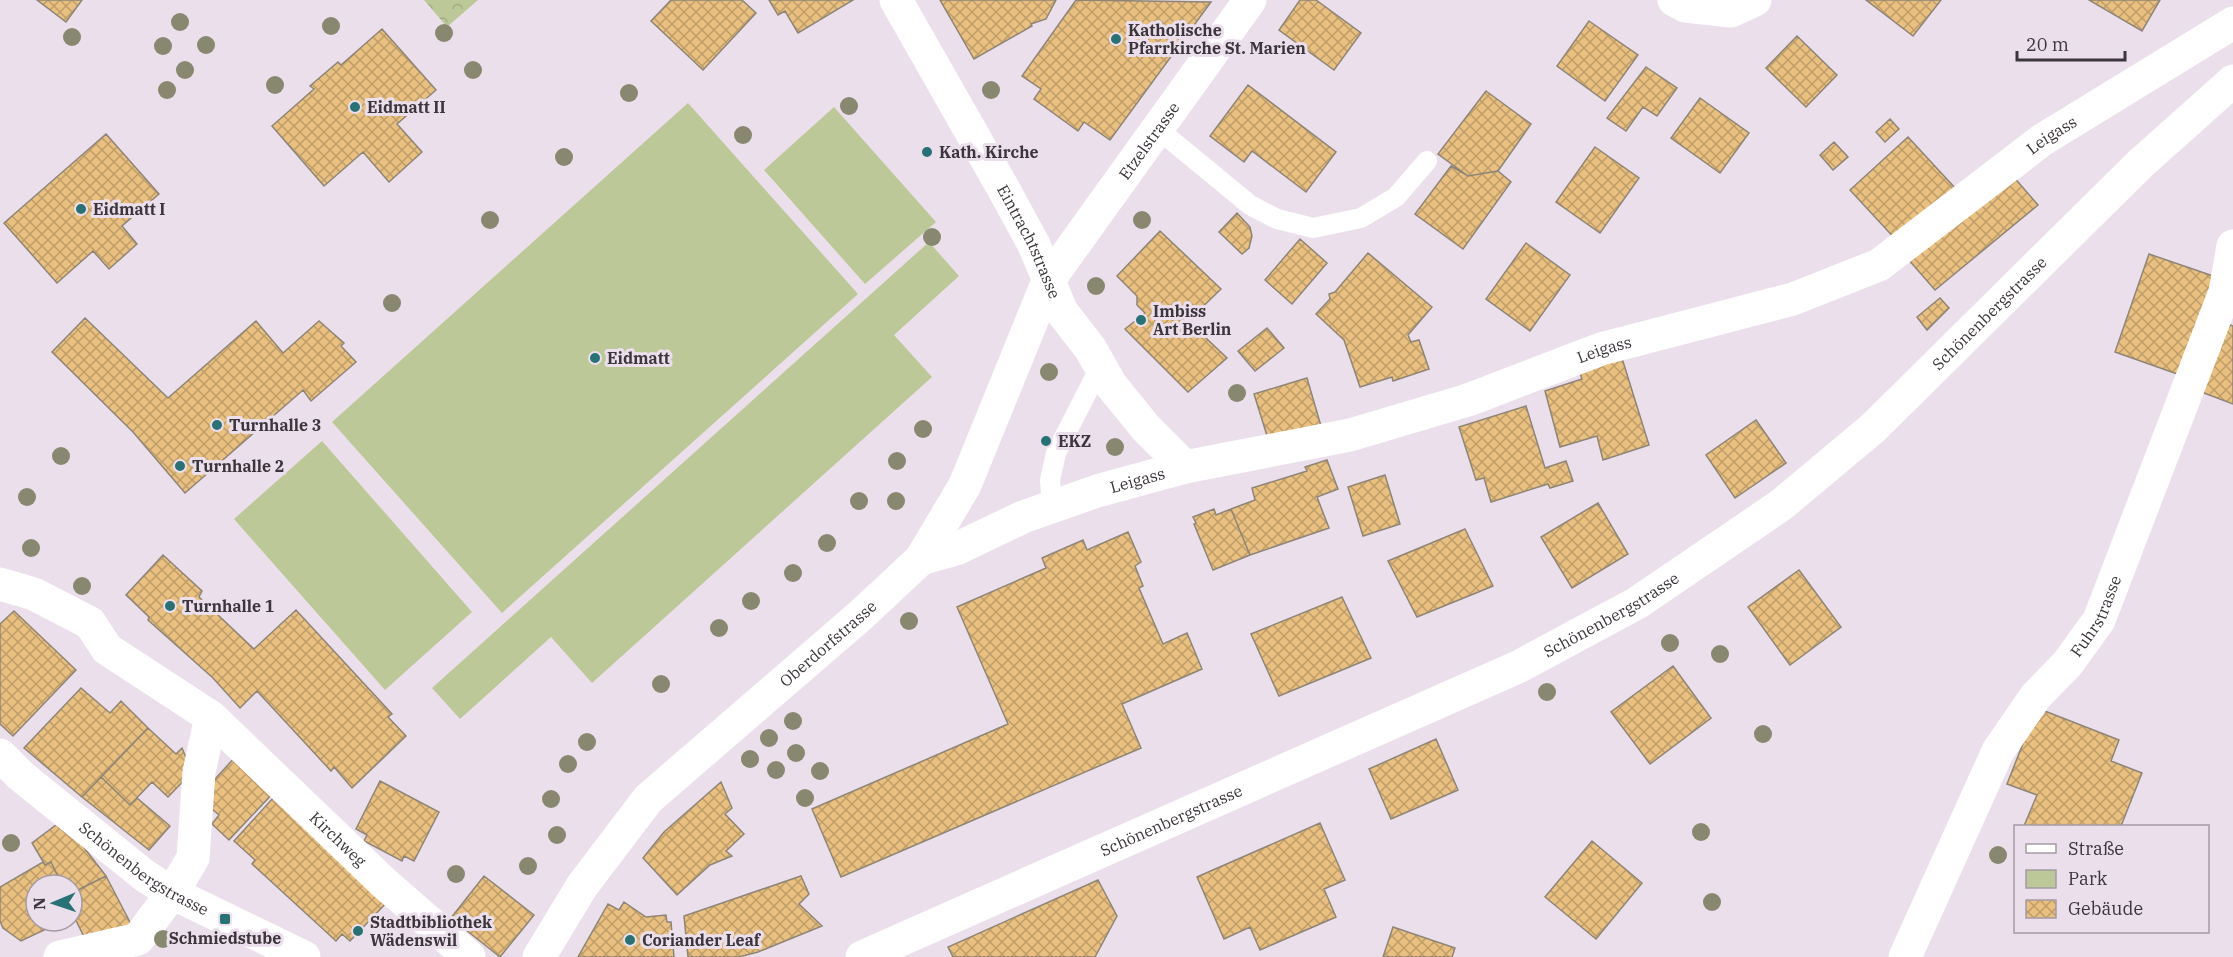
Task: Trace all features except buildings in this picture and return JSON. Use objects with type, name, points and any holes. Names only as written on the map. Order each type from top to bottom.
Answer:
[{"type":"street","name":"Eintrachtstrasse","points":[[896,0],[1004,188],[1034,245],[1062,312],[1111,385],[1146,428],[1185,466]]},
{"type":"street","name":"Etzelstrasse","points":[[1048,281],[1159,130],[1250,0]]},
{"type":"street","points":[[1674,0],[1685,6],[1731,11],[1755,0]]},
{"type":"street","name":"Leigass","points":[[921,559],[956,549],[990,531],[1052,507],[1185,466],[1276,451],[1350,435],[1468,400],[1601,349],[1793,299],[1879,265],[2042,140],[2233,23]]},
{"type":"street","name":"Schönenbergstrasse","points":[[862,957],[1520,666],[1637,603],[1781,505],[1873,428],[2140,164],[2233,81]]},
{"type":"street","name":"Fuhrstrasse","points":[[1905,957],[1998,751],[2036,696],[2068,663],[2099,620],[2225,292],[2233,246]]},
{"type":"street","name":"Oberdorfstrasse","points":[[539,957],[582,886],[648,799],[861,615],[921,559],[965,484],[1048,281]]},
{"type":"street","name":"Kirchweg","points":[[0,584],[34,594],[90,623],[108,649],[212,717],[383,882],[469,957]]},
{"type":"street","points":[[60,957],[141,948],[193,858],[199,772],[212,717]]},
{"type":"street","name":"Schönenbergstrasse","points":[[0,755],[128,864],[172,893],[304,957]]},
{"type":"lane","points":[[1159,130],[1250,205],[1277,219],[1313,228],[1361,218],[1396,197],[1427,161]]},
{"type":"lane","points":[[1052,507],[1050,480],[1056,453],[1100,366]]},
{"type":"green space","points":[[424,0],[478,0],[447,27]]},
{"type":"green space","name":"Eidmatt","points":[[688,103],[858,294],[502,613],[332,422]]},
{"type":"green space","points":[[834,107],[936,222],[865,284],[764,170]]},
{"type":"green space","points":[[929,242],[959,276],[894,335],[932,377],[592,683],[551,637],[460,719],[432,688]]},
{"type":"green space","points":[[322,441],[472,612],[385,690],[234,519]]},
{"type":"place","name":"Katholische Pfarrkirche St. Marien","points":[[1116,39]]},
{"type":"place","name":"Eidmatt II","points":[[355,107]]},
{"type":"place","name":"Kath. Kirche","points":[[927,152]]},
{"type":"place","name":"Eidmatt I","points":[[81,209]]},
{"type":"place","name":"Imbiss Art Berlin","points":[[1141,320]]},
{"type":"place","name":"Eidmatt","points":[[595,358]]},
{"type":"place","name":"Turnhalle 3","points":[[217,425]]},
{"type":"place","name":"EKZ","points":[[1046,441]]},
{"type":"place","name":"Turnhalle 2","points":[[180,466]]},
{"type":"place","name":"Turnhalle 1","points":[[170,606]]},
{"type":"place","name":"Schmiedstube","points":[[225,919]]},
{"type":"place","name":"Stadtbibliothek Wädenswil","points":[[358,931]]},
{"type":"place","name":"Coriander Leaf","points":[[630,940]]}]
